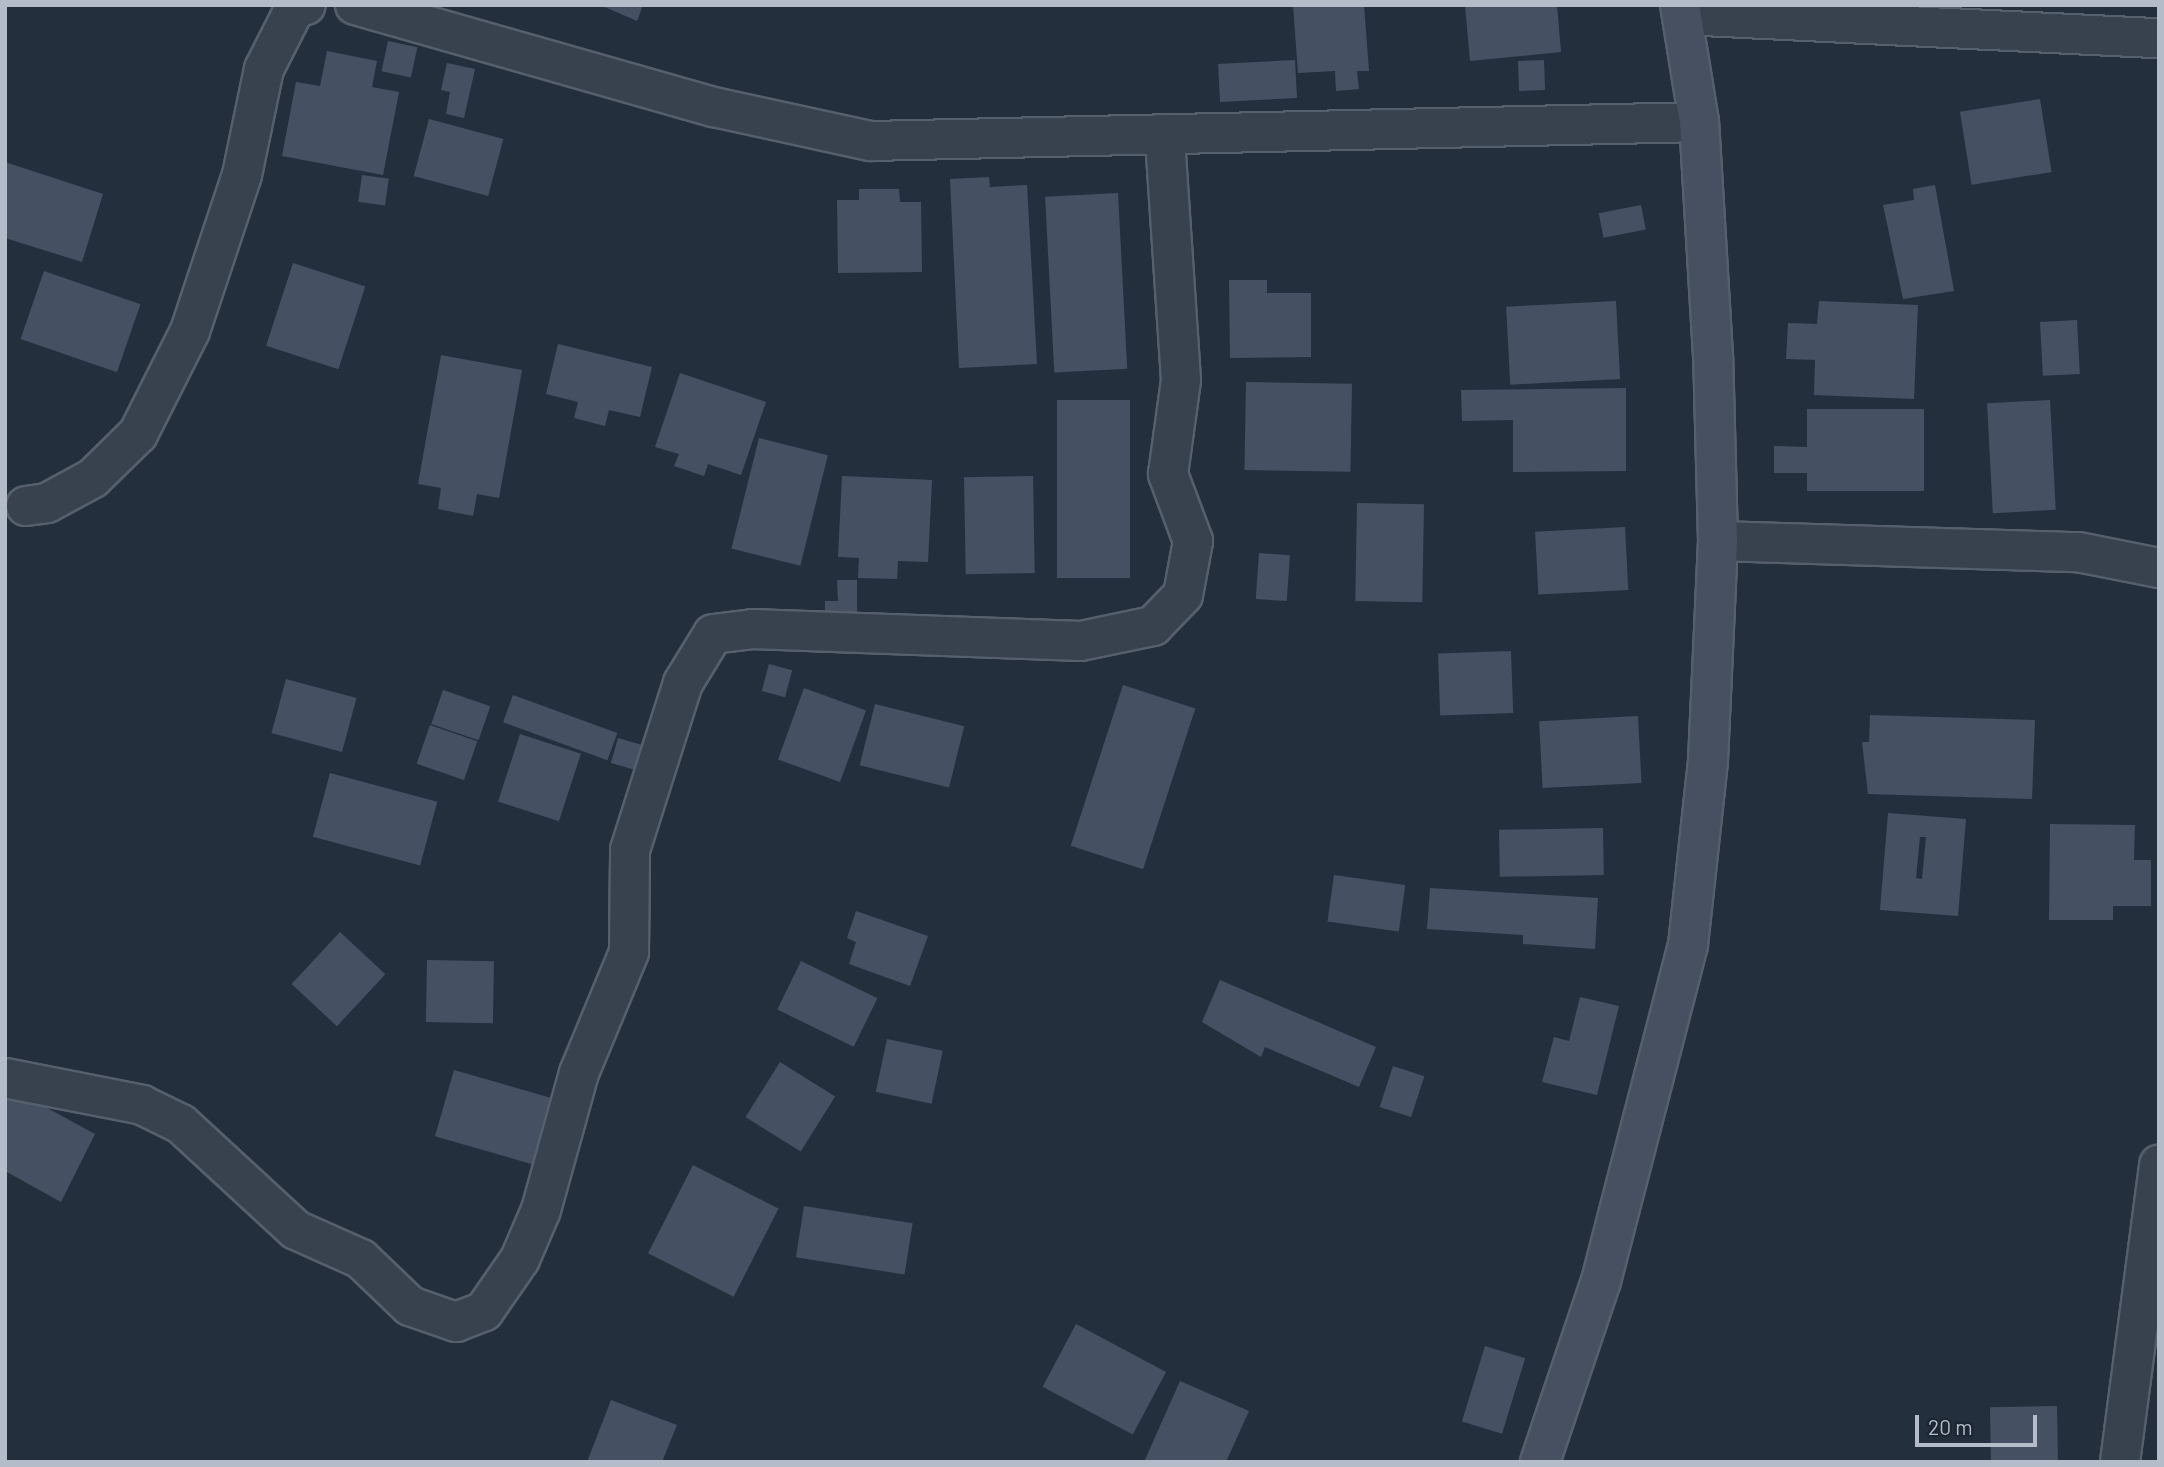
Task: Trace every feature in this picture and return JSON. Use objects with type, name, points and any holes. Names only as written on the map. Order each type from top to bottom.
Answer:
[{"type":"street","points":[[26,506],[47,503],[93,478],[138,434],[190,331],[242,175],[264,69],[295,8],[306,5]]},
{"type":"street","points":[[355,5],[715,107],[870,141],[1165,137],[1699,122]]},
{"type":"street","points":[[1540,1462],[1601,1281],[1688,945],[1708,761],[1718,541],[1699,122],[1681,10],[2159,38]]},
{"type":"street","points":[[5,1078],[142,1105],[181,1124],[296,1230],[362,1259],[410,1306],[456,1322],[484,1311],[520,1259],[541,1210],[579,1073],[629,952],[631,849],[683,683],[713,635],[752,629],[1081,641],[1153,626],[1183,595],[1194,541],[1168,474],[1181,380],[1165,137]]},
{"type":"street","points":[[1718,541],[2078,552],[2157,570]]},
{"type":"street","points":[[2120,1462],[2159,1165]]},
{"type":"building","points":[[600,5],[643,5],[637,21]]},
{"type":"building","points":[[1293,5],[1364,5],[1369,71],[1357,71],[1359,89],[1336,91],[1335,71],[1298,73]]},
{"type":"building","points":[[1465,5],[1557,5],[1561,52],[1470,61]]},
{"type":"building","points":[[388,41],[417,47],[411,78],[382,71]]},
{"type":"building","points":[[327,51],[377,61],[372,87],[399,92],[383,175],[282,156],[296,82],[320,86]]},
{"type":"building","points":[[1295,60],[1297,98],[1220,102],[1218,64]]},
{"type":"building","points":[[1544,60],[1545,90],[1519,91],[1518,61]]},
{"type":"building","points":[[447,63],[475,69],[464,118],[446,114],[450,92],[441,90]]},
{"type":"building","points":[[2040,99],[2052,172],[1972,185],[1960,112]]},
{"type":"building","points":[[429,119],[503,139],[488,196],[414,176]]},
{"type":"building","points":[[5,162],[103,194],[82,262],[5,238]]},
{"type":"building","points":[[362,175],[389,179],[385,205],[358,202]]},
{"type":"building","points":[[989,177],[990,187],[1027,185],[1037,364],[959,368],[950,179]]},
{"type":"building","points":[[1935,185],[1954,291],[1903,299],[1883,205],[1914,200],[1913,189]]},
{"type":"building","points":[[859,189],[899,189],[900,202],[921,202],[922,272],[838,273],[837,200],[859,200]]},
{"type":"building","points":[[1118,193],[1127,369],[1054,373],[1045,197]]},
{"type":"building","points":[[1641,205],[1646,230],[1604,238],[1599,213]]},
{"type":"building","points":[[293,263],[365,286],[338,369],[266,346]]},
{"type":"building","points":[[44,271],[140,304],[117,372],[21,339]]},
{"type":"building","points":[[1229,280],[1267,280],[1267,293],[1311,293],[1311,357],[1230,358]]},
{"type":"building","points":[[1616,301],[1620,379],[1510,385],[1506,307]]},
{"type":"building","points":[[1819,301],[1918,305],[1914,399],[1814,395],[1815,360],[1786,359],[1788,323],[1817,324]]},
{"type":"building","points":[[2077,320],[2080,374],[2043,376],[2040,322]]},
{"type":"building","points":[[558,344],[652,367],[640,417],[609,410],[605,426],[574,418],[578,402],[546,394]]},
{"type":"building","points":[[441,355],[522,370],[499,498],[477,494],[473,516],[438,509],[441,488],[418,484]]},
{"type":"building","points":[[680,373],[766,402],[741,475],[708,464],[704,476],[674,466],[679,454],[655,447]]},
{"type":"building","points":[[1246,382],[1352,384],[1350,472],[1244,470]]},
{"type":"building","points":[[1626,388],[1626,471],[1513,472],[1513,420],[1462,421],[1461,390]]},
{"type":"building","points":[[1057,400],[1130,400],[1130,578],[1057,578]]},
{"type":"building","points":[[2050,400],[2056,510],[1993,513],[1987,403]]},
{"type":"building","points":[[1807,409],[1924,409],[1924,491],[1807,491],[1807,473],[1774,473],[1774,446],[1807,447]]},
{"type":"building","points":[[759,438],[828,455],[800,566],[731,549]]},
{"type":"building","points":[[842,476],[932,480],[928,562],[898,561],[897,579],[858,578],[859,558],[838,557]]},
{"type":"building","points":[[1033,476],[1035,573],[966,574],[964,477]]},
{"type":"building","points":[[1357,503],[1424,504],[1422,602],[1355,601]]},
{"type":"building","points":[[1625,527],[1628,590],[1538,595],[1535,532]]},
{"type":"building","points":[[1259,553],[1290,555],[1287,601],[1256,599]]},
{"type":"building","points":[[837,580],[857,580],[857,614],[825,612],[825,601],[838,601]]},
{"type":"building","points":[[1511,651],[1513,713],[1440,716],[1438,654]]},
{"type":"building","points":[[769,664],[792,670],[785,697],[762,691]]},
{"type":"building","points":[[286,679],[357,698],[342,752],[272,733]]},
{"type":"building","points":[[1123,685],[1195,708],[1143,869],[1071,846]]},
{"type":"building","points":[[804,688],[866,711],[840,782],[778,759]]},
{"type":"building","points":[[443,690],[490,706],[479,740],[431,724]]},
{"type":"building","points":[[513,695],[617,733],[607,760],[503,722]]},
{"type":"building","points":[[875,704],[964,726],[949,787],[860,765]]},
{"type":"building","points":[[1870,715],[2035,720],[2032,799],[1868,794],[1862,742],[1869,742]]},
{"type":"building","points":[[1638,716],[1642,783],[1543,788],[1539,721]]},
{"type":"building","points":[[430,725],[477,741],[464,780],[417,764]]},
{"type":"building","points":[[520,734],[581,754],[559,821],[498,802]]},
{"type":"building","points":[[618,738],[646,746],[639,771],[611,763]]},
{"type":"building","points":[[330,773],[437,802],[420,865],[313,837]]},
{"type":"building","points":[[1888,813],[1966,819],[1958,916],[1880,910]],"holes":[[[1920,837],[1926,837],[1922,879],[1916,878]]]},
{"type":"building","points":[[2050,824],[2135,825],[2134,860],[2151,860],[2151,906],[2113,906],[2113,920],[2049,920]]},
{"type":"building","points":[[1603,828],[1604,875],[1500,877],[1499,830]]},
{"type":"building","points":[[1334,875],[1405,885],[1399,932],[1327,922]]},
{"type":"building","points":[[1430,888],[1598,898],[1595,949],[1523,944],[1523,935],[1427,929]]},
{"type":"building","points":[[856,911],[928,936],[910,986],[849,964],[856,942],[847,938]]},
{"type":"building","points":[[340,932],[385,974],[337,1026],[292,984]]},
{"type":"building","points":[[427,960],[494,961],[493,1023],[426,1022]]},
{"type":"building","points":[[801,961],[877,998],[854,1047],[777,1010]]},
{"type":"building","points":[[1220,980],[1376,1047],[1359,1087],[1265,1047],[1261,1057],[1202,1022]]},
{"type":"building","points":[[1580,997],[1619,1006],[1597,1095],[1542,1082],[1554,1037],[1569,1041]]},
{"type":"building","points":[[887,1039],[943,1051],[932,1104],[876,1092]]},
{"type":"building","points":[[780,1062],[835,1096],[801,1152],[746,1117]]},
{"type":"building","points":[[1393,1066],[1424,1076],[1411,1117],[1380,1107]]},
{"type":"building","points":[[454,1070],[553,1098],[534,1165],[435,1136]]},
{"type":"building","points":[[5,1085],[95,1134],[61,1202],[5,1171]]},
{"type":"building","points":[[693,1165],[779,1209],[734,1297],[648,1253]]},
{"type":"building","points":[[804,1206],[913,1223],[905,1275],[796,1257]]},
{"type":"building","points":[[1076,1324],[1166,1372],[1133,1435],[1043,1387]]},
{"type":"building","points":[[1485,1346],[1525,1358],[1502,1434],[1462,1422]]},
{"type":"building","points":[[1180,1381],[1249,1411],[1226,1462],[1144,1462]]},
{"type":"building","points":[[611,1400],[677,1425],[662,1462],[587,1462]]},
{"type":"building","points":[[2057,1406],[2058,1462],[1991,1462],[1990,1407]]}]
